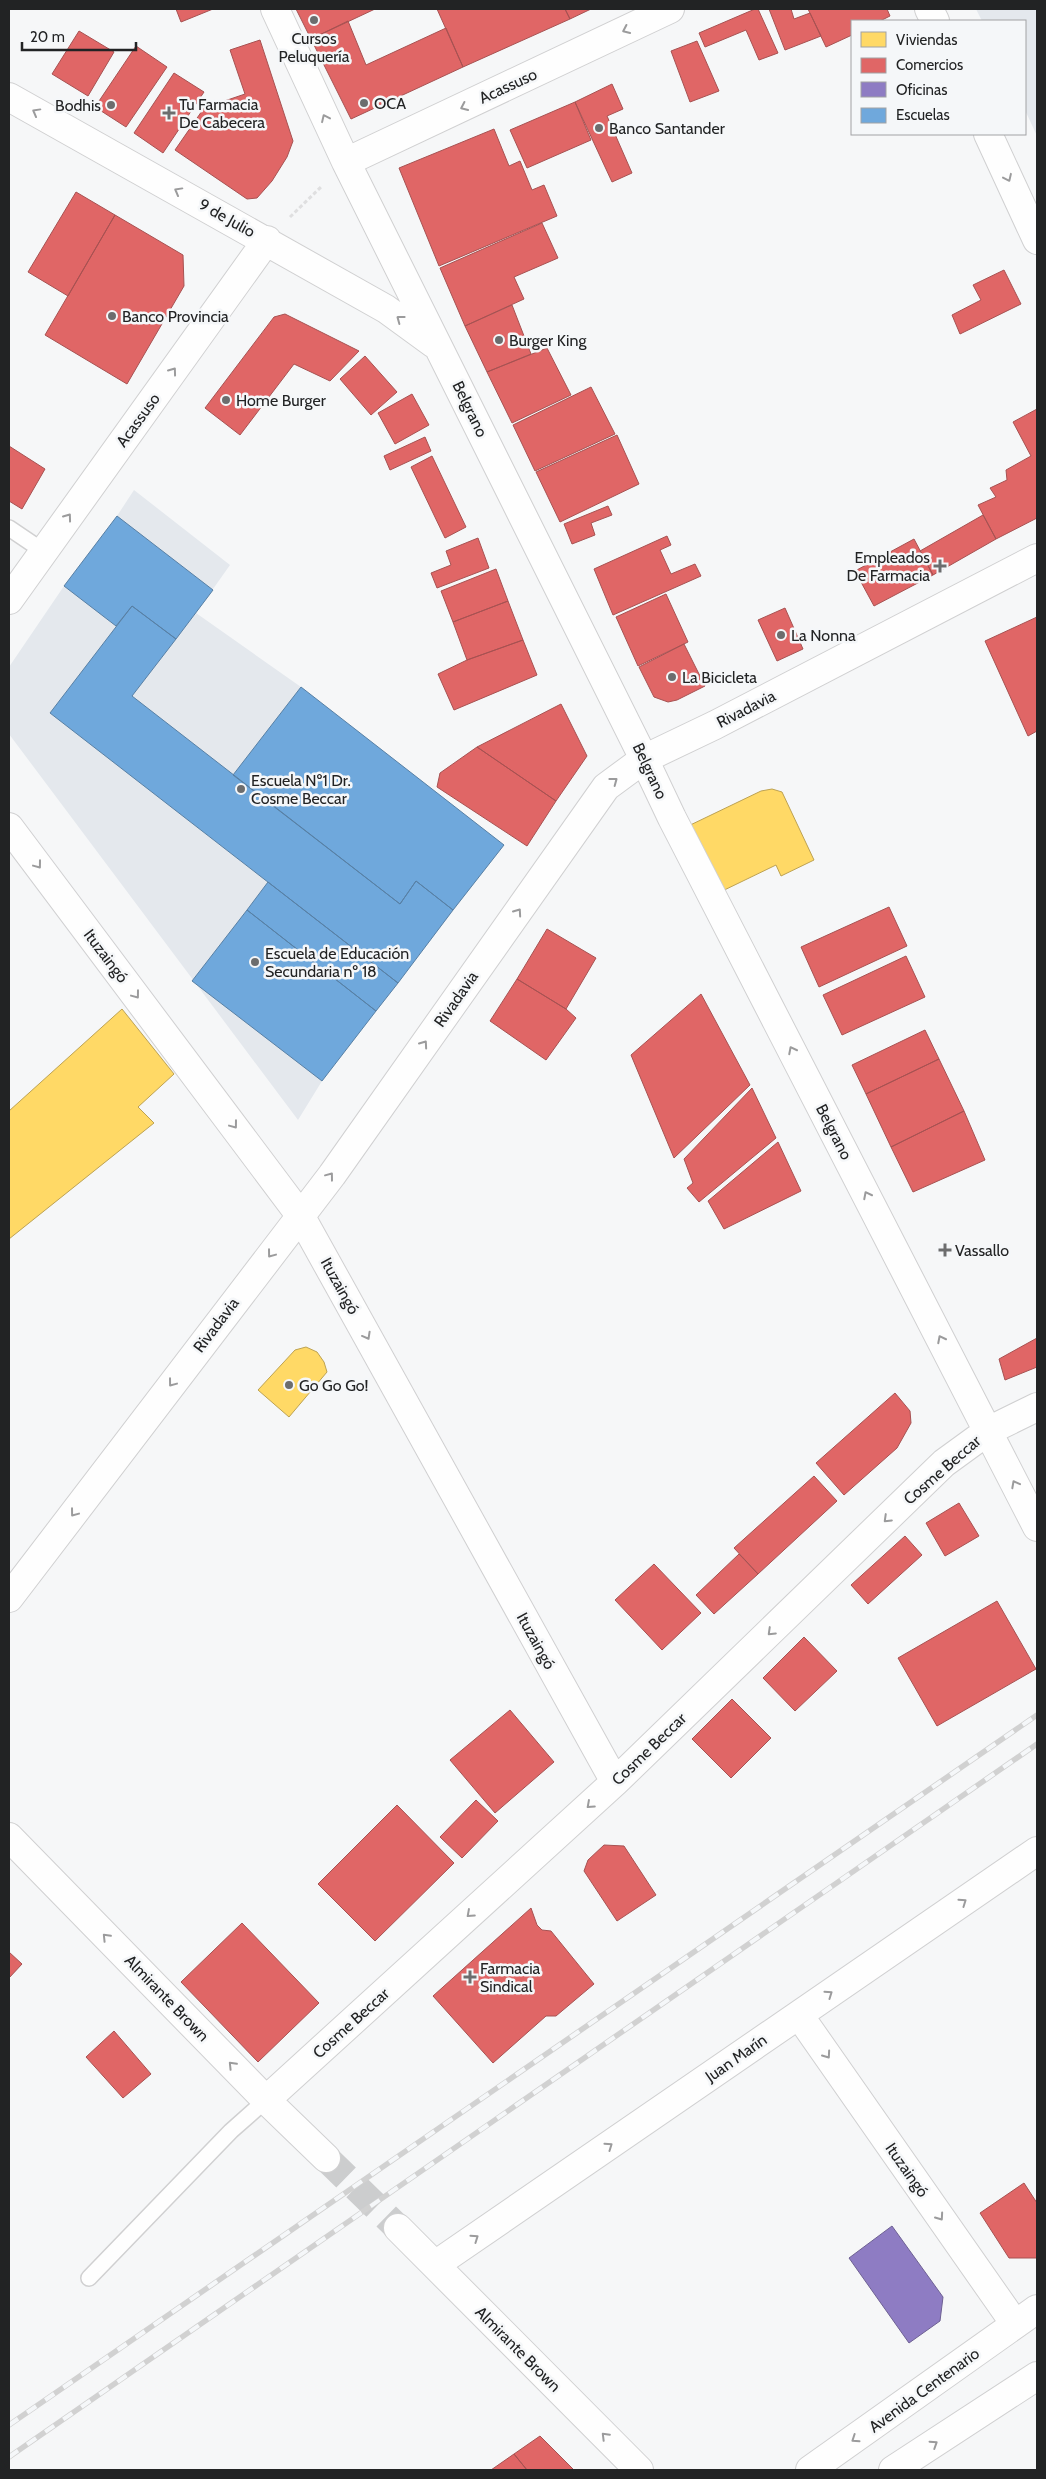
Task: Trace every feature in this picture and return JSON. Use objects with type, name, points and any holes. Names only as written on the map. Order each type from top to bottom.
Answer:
[{"type":"street","name":"Belgrano","points":[[276,9],[346,162],[644,759],[676,827],[1037,1527]]},
{"type":"street","name":"Acassuso","points":[[346,162],[670,9]]},
{"type":"street","name":"9 de Julio","points":[[9,97],[386,308],[439,348]]},
{"type":"street","points":[[988,135],[1037,240]]},
{"type":"street","name":"Acassuso","points":[[9,600],[267,240]]},
{"type":"street","name":"Rivadavia","points":[[9,1598],[332,1175],[606,787],[644,759],[715,725],[1037,558]]},
{"type":"street","name":"Ituzaingó","points":[[9,826],[300,1215],[615,1782]]},
{"type":"street","name":"Cosme Beccar","points":[[266,2100],[615,1782],[944,1463],[988,1431],[1037,1407]]},
{"type":"street","name":"Almirante Brown","points":[[9,1837],[266,2100],[326,2158]]},
{"type":"street","name":"Juan Marín","points":[[435,2265],[1037,1850]]},
{"type":"street","name":"Ituzaingó","points":[[799,2015],[1015,2324]]},
{"type":"street","name":"Almirante Brown","points":[[398,2228],[639,2470]]},
{"type":"street","name":"Avenida Centenario","points":[[810,2470],[880,2423],[1037,2309]]},
{"type":"street","points":[[893,2470],[1037,2376]]},
{"type":"lane","points":[[9,528],[44,551]]},
{"type":"lane","points":[[88,2278],[231,2131],[266,2100]]},
{"type":"path","points":[[267,240],[346,162]]},
{"type":"shaded area","points":[[976,9],[1037,9],[1037,136],[1026,112],[1026,20],[982,20]]},
{"type":"shaded area","name":"Escuela Nº1 Dr. Cosme Beccar","points":[[134,490],[230,565],[196,613],[301,687],[504,845],[322,1081],[298,1120],[9,734],[9,667],[64,586],[117,516]]},
{"type":"building: Viviendas","points":[[772,789],[782,792],[814,860],[781,876],[776,865],[714,895],[682,829],[761,791]]},
{"type":"building: Viviendas","points":[[122,1009],[174,1074],[138,1107],[154,1123],[9,1239],[9,1111]]},
{"type":"building: Viviendas","name":"Go Go Go!","points":[[306,1347],[317,1352],[324,1362],[327,1372],[289,1417],[258,1390],[295,1350]]},
{"type":"building: Comercios","points":[[176,9],[213,9],[181,22]]},
{"type":"building: Comercios","points":[[296,9],[375,9],[311,39]]},
{"type":"building: Comercios","points":[[437,9],[565,9],[570,19],[463,67]]},
{"type":"building: Comercios","points":[[565,9],[591,9],[570,19]]},
{"type":"building: Comercios","points":[[758,9],[778,53],[759,60],[746,30],[705,47],[699,33]]},
{"type":"building: Comercios","points":[[769,9],[791,9],[794,19],[810,13],[821,36],[785,50]]},
{"type":"building: Comercios","points":[[808,9],[887,9],[890,16],[882,20],[851,20],[851,35],[826,47]]},
{"type":"building: Comercios","points":[[348,21],[366,65],[446,28],[463,67],[351,119],[311,39]]},
{"type":"building: Comercios","points":[[79,31],[114,52],[88,96],[52,74]]},
{"type":"building: Comercios","points":[[260,40],[293,141],[287,157],[272,181],[257,198],[247,199],[175,150],[204,108],[245,94],[230,50]]},
{"type":"building: Comercios","points":[[697,41],[719,91],[690,102],[671,51]]},
{"type":"building: Comercios","points":[[136,46],[167,67],[126,127],[95,107]]},
{"type":"building: Comercios","name":"Tu Farmacia De Cabecera","points":[[174,73],[204,92],[163,153],[134,133]]},
{"type":"building: Comercios","name":"Banco Santander","points":[[612,84],[623,109],[607,116],[632,173],[612,182],[575,102]]},
{"type":"building: Comercios","points":[[575,102],[591,140],[527,168],[510,130]]},
{"type":"building: Comercios","points":[[494,129],[509,166],[520,161],[532,190],[544,185],[557,216],[439,266],[399,168]]},
{"type":"building: Comercios","points":[[76,192],[115,215],[68,296],[28,272]]},
{"type":"building: Comercios","name":"Banco Provincia","points":[[115,215],[183,255],[184,286],[127,384],[45,335]]},
{"type":"building: Comercios","points":[[542,223],[558,258],[514,277],[524,299],[465,326],[440,268]]},
{"type":"building: Comercios","points":[[1004,270],[1021,304],[960,334],[952,315],[981,300],[973,285]]},
{"type":"building: Comercios","name":"Burger King","points":[[512,305],[531,354],[487,372],[465,326]]},
{"type":"building: Comercios","points":[[285,314],[359,351],[330,381],[294,364],[240,435],[205,408],[274,317]]},
{"type":"building: Comercios","points":[[547,348],[571,395],[512,423],[487,372]]},
{"type":"building: Comercios","points":[[365,356],[397,392],[371,415],[340,379]]},
{"type":"building: Comercios","points":[[591,387],[615,434],[535,471],[513,425]]},
{"type":"building: Comercios","points":[[412,394],[429,425],[395,444],[378,413]]},
{"type":"building: Comercios","points":[[1037,409],[1037,518],[996,539],[978,505],[996,497],[990,488],[1007,480],[1006,470],[1031,456],[1013,422]]},
{"type":"building: Comercios","points":[[617,435],[639,484],[560,522],[536,472]]},
{"type":"building: Comercios","points":[[425,437],[431,451],[390,470],[384,456]]},
{"type":"building: Comercios","points":[[9,446],[45,469],[22,509],[9,501]]},
{"type":"building: Comercios","points":[[432,456],[466,527],[445,538],[411,467]]},
{"type":"building: Comercios","points":[[608,506],[612,515],[591,523],[595,535],[572,544],[564,524]]},
{"type":"building: Comercios","points":[[983,515],[996,539],[933,575],[920,551]]},
{"type":"building: Comercios","points":[[667,536],[671,545],[660,550],[671,574],[695,564],[701,576],[613,615],[594,569]]},
{"type":"building: Comercios","points":[[478,538],[489,568],[437,588],[431,573],[451,565],[446,551]]},
{"type":"building: Comercios","points":[[914,539],[933,575],[874,606],[855,571]]},
{"type":"building: Comercios","points":[[496,569],[508,601],[453,622],[441,591]]},
{"type":"building: Comercios","points":[[666,594],[688,642],[638,666],[616,617]]},
{"type":"building: Comercios","points":[[508,601],[523,640],[467,660],[453,622]]},
{"type":"building: Comercios","name":"La Nonna","points":[[785,608],[803,649],[777,661],[758,620]]},
{"type":"building: Comercios","points":[[1037,617],[1037,731],[1028,736],[985,641]]},
{"type":"building: Comercios","points":[[523,640],[537,675],[454,710],[438,674],[467,660]]},
{"type":"building: Comercios","name":"La Bicicleta","points":[[684,644],[705,686],[677,700],[668,702],[654,697],[639,667]]},
{"type":"building: Comercios","points":[[561,704],[587,756],[556,801],[477,747]]},
{"type":"building: Comercios","points":[[477,747],[556,801],[527,846],[437,787],[440,773]]},
{"type":"building: Comercios","points":[[889,907],[907,946],[819,987],[801,947]]},
{"type":"building: Comercios","points":[[547,929],[596,958],[566,1009],[517,979]]},
{"type":"building: Comercios","points":[[906,956],[925,997],[842,1035],[823,995]]},
{"type":"building: Comercios","points":[[517,979],[566,1009],[576,1018],[546,1060],[490,1021]]},
{"type":"building: Comercios","points":[[701,994],[750,1085],[674,1158],[631,1055]]},
{"type":"building: Comercios","points":[[925,1030],[939,1059],[866,1094],[852,1065]]},
{"type":"building: Comercios","points":[[939,1059],[964,1111],[891,1147],[866,1094]]},
{"type":"building: Comercios","points":[[752,1088],[776,1138],[699,1202],[687,1188],[693,1183],[684,1159]]},
{"type":"building: Comercios","points":[[964,1111],[985,1160],[913,1192],[891,1147]]},
{"type":"building: Comercios","points":[[778,1142],[801,1191],[724,1229],[708,1201]]},
{"type":"building: Comercios","points":[[1037,1338],[1037,1367],[1005,1380],[999,1359]]},
{"type":"building: Comercios","points":[[895,1393],[910,1411],[911,1423],[897,1448],[844,1495],[816,1463]]},
{"type":"building: Comercios","points":[[814,1476],[837,1501],[758,1574],[734,1548]]},
{"type":"building: Comercios","points":[[959,1503],[979,1536],[945,1556],[926,1523]]},
{"type":"building: Comercios","points":[[905,1536],[922,1555],[868,1604],[851,1585]]},
{"type":"building: Comercios","points":[[739,1554],[758,1574],[714,1614],[696,1595]]},
{"type":"building: Comercios","points":[[654,1564],[701,1613],[662,1650],[615,1600]]},
{"type":"building: Comercios","points":[[997,1601],[1036,1669],[937,1726],[898,1658]]},
{"type":"building: Comercios","points":[[804,1637],[837,1671],[795,1711],[763,1678]]},
{"type":"building: Comercios","points":[[732,1699],[771,1738],[731,1778],[692,1739]]},
{"type":"building: Comercios","points":[[510,1710],[554,1762],[495,1813],[450,1760]]},
{"type":"building: Comercios","points":[[476,1800],[498,1821],[462,1858],[440,1837]]},
{"type":"building: Comercios","points":[[397,1805],[454,1863],[375,1941],[318,1884]]},
{"type":"building: Comercios","points":[[604,1845],[624,1846],[656,1895],[617,1921],[584,1871],[588,1860]]},
{"type":"building: Comercios","points":[[531,1908],[537,1925],[542,1930],[551,1931],[594,1984],[556,2016],[546,2016],[493,2063],[433,1996]]},
{"type":"building: Comercios","points":[[242,1923],[319,2003],[258,2062],[181,1982]]},
{"type":"building: Comercios","points":[[9,1952],[22,1964],[9,1978]]},
{"type":"building: Comercios","points":[[114,2031],[151,2074],[123,2098],[86,2057]]},
{"type":"building: Comercios","points":[[1024,2183],[1037,2203],[1037,2258],[1009,2258],[980,2213]]},
{"type":"building: Comercios","points":[[540,2436],[574,2470],[527,2470],[514,2454]]},
{"type":"building: Comercios","points":[[514,2454],[527,2470],[491,2470]]},
{"type":"building: Oficinas","points":[[892,2226],[943,2297],[940,2321],[909,2343],[849,2258]]},
{"type":"building: Escuelas","points":[[117,516],[213,590],[176,639],[132,606],[116,626],[64,586]]},
{"type":"building: Escuelas","points":[[132,606],[176,639],[132,696],[400,904],[416,881],[453,910],[398,983],[50,713]]},
{"type":"building: Escuelas","points":[[301,687],[504,845],[453,910],[416,881],[400,904],[233,775]]},
{"type":"building: Escuelas","points":[[268,882],[398,983],[376,1011],[247,910]]},
{"type":"building: Escuelas","points":[[247,910],[376,1011],[322,1081],[192,981]]},
{"type":"tunnel","points":[[326,2158],[398,2228]]},
{"type":"railway","points":[[9,2425],[1037,1715]]},
{"type":"railway","points":[[9,2457],[1037,1744]]},
{"type":"place","name":"Cursos Peluquería","points":[[314,20]]},
{"type":"place","name":"OCA","points":[[364,103]]},
{"type":"place","name":"Bodhis","points":[[111,105]]},
{"type":"place","name":"Tu Farmacia De Cabecera","points":[[169,113]]},
{"type":"place","name":"Banco Santander","points":[[599,128]]},
{"type":"place","name":"Banco Provincia","points":[[112,316]]},
{"type":"place","name":"Burger King","points":[[499,340]]},
{"type":"place","name":"Home Burger","points":[[226,400]]},
{"type":"place","name":"Empleados De Farmacia","points":[[940,566]]},
{"type":"place","name":"La Nonna","points":[[781,635]]},
{"type":"place","name":"La Bicicleta","points":[[672,677]]},
{"type":"place","name":"Escuela Nº1 Dr. Cosme Beccar","points":[[241,789]]},
{"type":"place","name":"Escuela de Educación Secundaria nº 18","points":[[255,962]]},
{"type":"place","name":"Vassallo","points":[[945,1250]]},
{"type":"place","name":"Go Go Go!","points":[[289,1385]]},
{"type":"place","name":"Farmacia Sindical","points":[[470,1977]]}]
